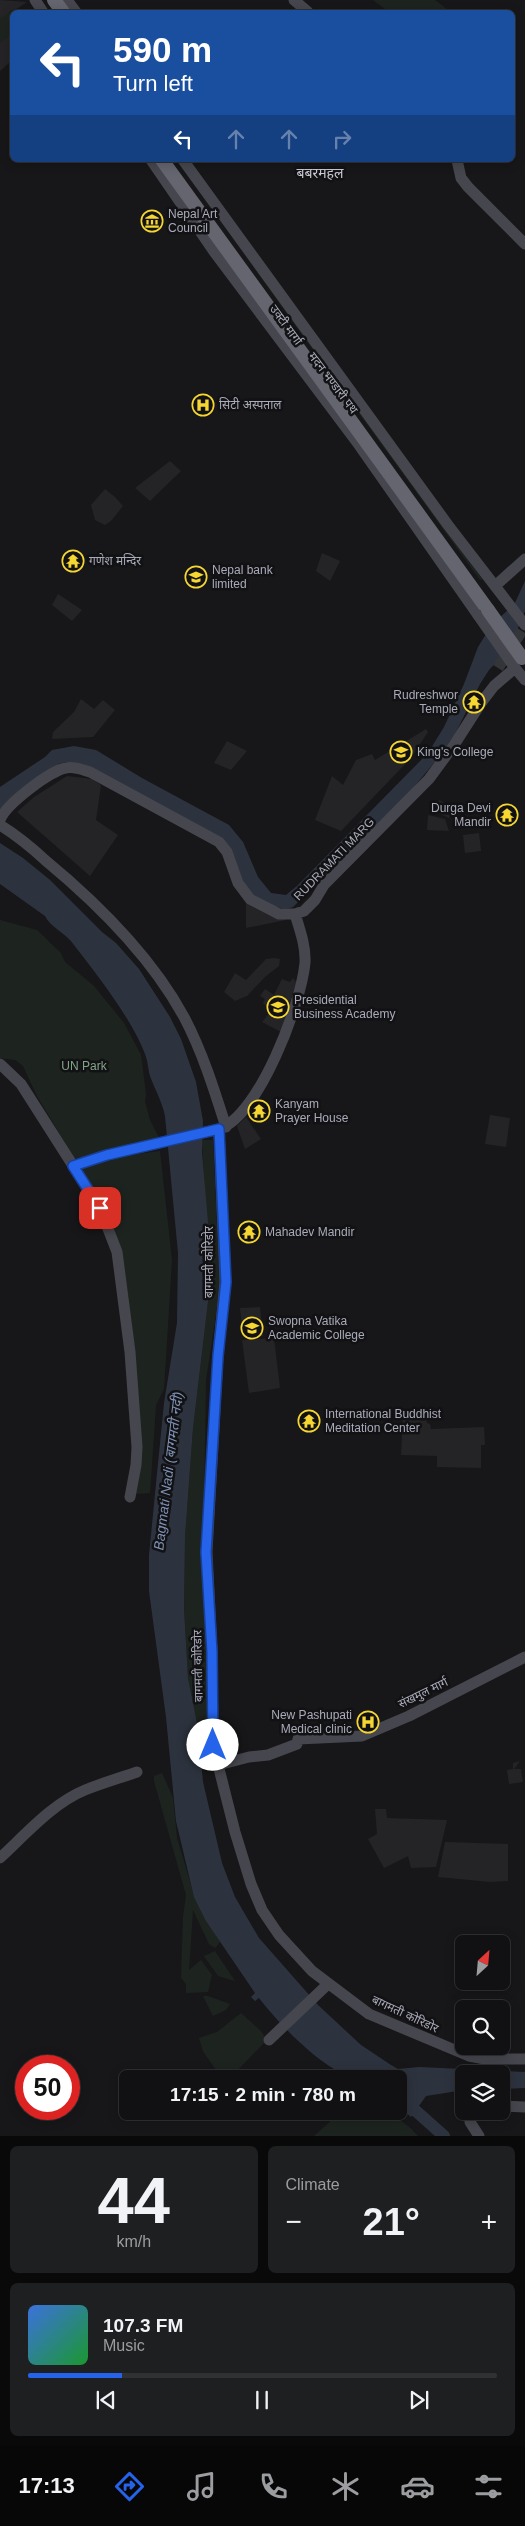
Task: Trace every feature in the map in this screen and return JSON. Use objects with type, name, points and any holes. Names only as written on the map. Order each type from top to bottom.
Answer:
[{"type":"highway","name":"मदन भण्डारी पथ","points":[[163,162],[475,600],[492,608]]},
{"type":"highway","name":"मदन भण्डारी पथ","points":[[172,162],[492,608]]},
{"type":"highway","points":[[492,608],[522,659]]},
{"type":"street","points":[[34,0],[42,10]]},
{"type":"street","points":[[294,0],[306,10]]},
{"type":"street","name":"उक्टी मार्गा","points":[[151,162],[215,252],[359,446],[451,578],[475,600]]},
{"type":"street","points":[[184,162],[448,525],[495,586]]},
{"type":"street","points":[[457,162],[461,178],[468,187],[525,244]]},
{"type":"street","points":[[525,559],[495,586],[492,608],[525,625]]},
{"type":"street","points":[[522,659],[525,680]]},
{"type":"street","name":"RUDRAMATI MARG","points":[[0,820],[10,805],[52,774],[66,768],[90,772],[211,836],[227,852],[238,883],[250,899],[273,912],[295,914],[310,906],[324,885],[423,785],[454,745],[494,686],[522,659]]},
{"type":"street","points":[[494,686],[498,668]]},
{"type":"street","name":"बागमती कोरिडोर","points":[[0,825],[12,832],[65,876],[118,929],[148,964],[176,1004],[193,1035],[209,1074],[218,1129],[226,1282],[218,1356],[206,1552],[212,1652],[213,1745],[245,1867],[262,1910],[294,1952],[328,1984],[369,2014],[460,2054],[485,2059],[525,2059]]},
{"type":"street","points":[[73,1166],[107,1155],[218,1129],[239,1115],[260,1083],[291,1023],[305,964],[301,933],[295,914]]},
{"type":"street","points":[[0,1064],[21,1084],[100,1208],[112,1237],[121,1267],[137,1447],[136,1465],[130,1497]]},
{"type":"street","name":"संखमुल मार्ग","points":[[218,1766],[249,1756],[268,1756],[297,1744],[298,1739],[327,1736],[362,1736],[410,1716],[525,1657]]},
{"type":"street","points":[[0,1858],[49,1814],[72,1797],[84,1790],[137,1772]]},
{"type":"street","points":[[269,2040],[328,1984]]},
{"type":"street","points":[[510,2106],[525,2107]]},
{"type":"street","points":[[470,2120],[479,2136]]},
{"type":"shaded area","points":[[0,0],[27,2],[15,10],[10,10],[10,62],[0,71]]},
{"type":"shaded area","points":[[170,461],[181,471],[150,501],[135,488]]},
{"type":"shaded area","points":[[105,489],[123,506],[111,521],[105,525],[95,520],[91,505]]},
{"type":"shaded area","points":[[322,553],[340,561],[330,581],[316,571]]},
{"type":"shaded area","points":[[58,594],[82,610],[72,621],[52,605]]},
{"type":"shaded area","points":[[81,699],[94,709],[103,700],[115,710],[93,737],[52,739],[53,732],[74,712]]},
{"type":"shaded area","points":[[426,729],[428,732],[410,759],[341,831],[315,820],[332,776],[343,785],[356,760],[372,754],[375,760]]},
{"type":"shaded area","points":[[227,741],[247,751],[231,770],[214,763]]},
{"type":"shaded area","points":[[67,776],[92,779],[101,785],[96,820],[118,835],[90,876],[17,812],[34,797]]},
{"type":"shaded area","points":[[439,800],[454,807],[449,818],[434,811]]},
{"type":"shaded area","points":[[428,815],[445,819],[449,831],[427,830]]},
{"type":"shaded area","points":[[479,833],[481,851],[465,853],[463,835]]},
{"type":"shaded area","points":[[246,900],[284,917],[286,920],[246,928]]},
{"type":"shaded area","points":[[266,959],[280,959],[279,966],[265,977],[247,996],[235,1001],[224,992],[235,973],[246,980]]},
{"type":"shaded area","name":"Presidential Business Academy","points":[[293,978],[296,982],[281,1032],[262,1022],[271,1011],[263,1003],[265,999],[260,996],[265,989],[274,995],[282,979],[290,982]]},
{"type":"shaded area","points":[[490,1115],[510,1118],[506,1147],[485,1144]]},
{"type":"shaded area","points":[[246,1117],[261,1139],[245,1149],[237,1126]]},
{"type":"shaded area","name":"Swopna Vatika Academic College","points":[[260,1307],[263,1336],[243,1337],[240,1308]]},
{"type":"shaded area","points":[[274,1338],[280,1388],[249,1393],[242,1340]]},
{"type":"shaded area","points":[[425,1409],[427,1423],[430,1424],[431,1429],[484,1427],[485,1445],[481,1445],[481,1468],[437,1467],[437,1456],[401,1455],[403,1413]]},
{"type":"shaded area","points":[[520,1761],[514,1769],[521,1769],[523,1782],[509,1784],[507,1770],[513,1769],[513,1763]]},
{"type":"shaded area","points":[[375,1809],[386,1809],[387,1818],[447,1820],[436,1867],[411,1868],[408,1856],[384,1868],[368,1839],[377,1834]]},
{"type":"shaded area","points":[[445,1842],[508,1844],[508,1881],[490,1882],[438,1877]]},
{"type":"green space","points":[[373,0],[435,0],[448,10],[386,10]]},
{"type":"green space","points":[[10,12],[10,36],[0,43],[0,19]]},
{"type":"green space","points":[[201,194],[322,360],[321,361]]},
{"type":"green space","points":[[325,363],[482,579],[480,580],[324,365]]},
{"type":"green space","name":"UN Park","points":[[0,920],[37,930],[61,953],[65,962],[94,986],[124,1023],[141,1055],[146,1094],[145,1102],[150,1120],[160,1140],[89,1157],[74,1158],[37,1096],[23,1066],[15,1060],[0,1058]]},
{"type":"green space","points":[[202,1140],[213,1140],[220,1287],[206,1380],[203,1568],[210,1688],[206,1756],[202,1759],[188,1678],[184,1609],[185,1537],[193,1428],[210,1285]]},
{"type":"green space","points":[[160,1151],[172,1260],[164,1389],[156,1405],[150,1493],[136,1494],[118,1242],[82,1169],[101,1159]]},
{"type":"green space","points":[[162,1773],[173,1798],[177,1838],[195,1898],[220,1942],[215,1948],[209,1944],[193,1910],[189,1970],[201,1960],[212,1975],[208,1992],[186,1993],[186,1984],[181,1978],[183,1917],[186,1895],[154,1781],[154,1776]]},
{"type":"green space","points":[[215,1951],[235,1981],[218,1976],[204,1956]]},
{"type":"green space","points":[[203,1996],[230,2004],[226,2010],[213,2016]]},
{"type":"green space","points":[[241,2013],[261,2031],[267,2040],[238,2070],[216,2070],[203,2051],[199,2038],[217,2032]]},
{"type":"green space","points":[[332,2120],[399,2120],[418,2136],[314,2136]]},
{"type":"water","points":[[525,581],[525,611],[510,648],[489,670],[455,734],[438,758],[403,800],[293,907],[287,908],[273,905],[260,899],[247,889],[230,849],[66,762],[58,764],[59,767],[0,809],[0,787],[45,757],[52,750],[74,746],[96,750],[142,778],[229,825],[243,842],[258,877],[271,893],[286,895],[428,753],[444,727],[464,684],[478,647],[493,623],[514,605]]},
{"type":"water","name":"Bagmati Nadi (बागमती नदी)","points":[[0,843],[23,858],[50,880],[102,932],[116,943],[139,969],[170,1017],[181,1039],[196,1082],[203,1121],[202,1152],[210,1246],[210,1285],[193,1428],[185,1537],[184,1609],[188,1678],[198,1729],[203,1782],[222,1863],[235,1897],[259,1938],[318,2005],[361,2045],[398,2069],[419,2067],[455,2069],[455,2091],[426,2096],[411,2117],[407,2114],[407,2070],[337,2070],[318,2058],[278,2021],[259,1998],[255,2001],[251,1997],[255,1993],[206,1921],[194,1897],[176,1821],[166,1717],[149,1591],[149,1555],[164,1403],[177,1323],[178,1253],[165,1116],[139,1041],[123,1012],[103,983],[67,937],[51,924],[45,916],[0,884]]},
{"type":"water","points":[[510,2071],[525,2072],[525,2088],[510,2089]]},
{"type":"waterway","points":[[407,2103],[444,2136]]},
{"type":"tunnel","points":[[498,668],[525,626]]},
{"type":"place","name":"Nepal Art Council","points":[[152,221]]},
{"type":"place","name":"सिटी अस्पताल","points":[[203,405]]},
{"type":"place","name":"गणेश मन्दिर","points":[[73,561]]},
{"type":"place","name":"Nepal bank limited","points":[[196,577]]},
{"type":"place","name":"Rudreshwor Temple","points":[[474,702]]},
{"type":"place","name":"King's College","points":[[401,752]]},
{"type":"place","name":"Durga Devi Mandir","points":[[507,815]]},
{"type":"place","name":"Presidential Business Academy","points":[[278,1007]]},
{"type":"place","name":"Kanyam Prayer House","points":[[259,1111]]},
{"type":"place","name":"Mahadev Mandir","points":[[249,1232]]},
{"type":"place","name":"Swopna Vatika Academic College","points":[[252,1328]]},
{"type":"place","name":"International Buddhist Meditation Center","points":[[309,1421]]},
{"type":"place","name":"New Pashupati Medical clinic","points":[[368,1722]]},
{"type":"district","name":"बबरमहल","points":[[320,173]]},
{"type":"route","points":[[100,1208],[73,1166],[107,1155],[219,1129],[226,1282],[218,1356],[206,1552],[212,1652],[213,1745]]}]
